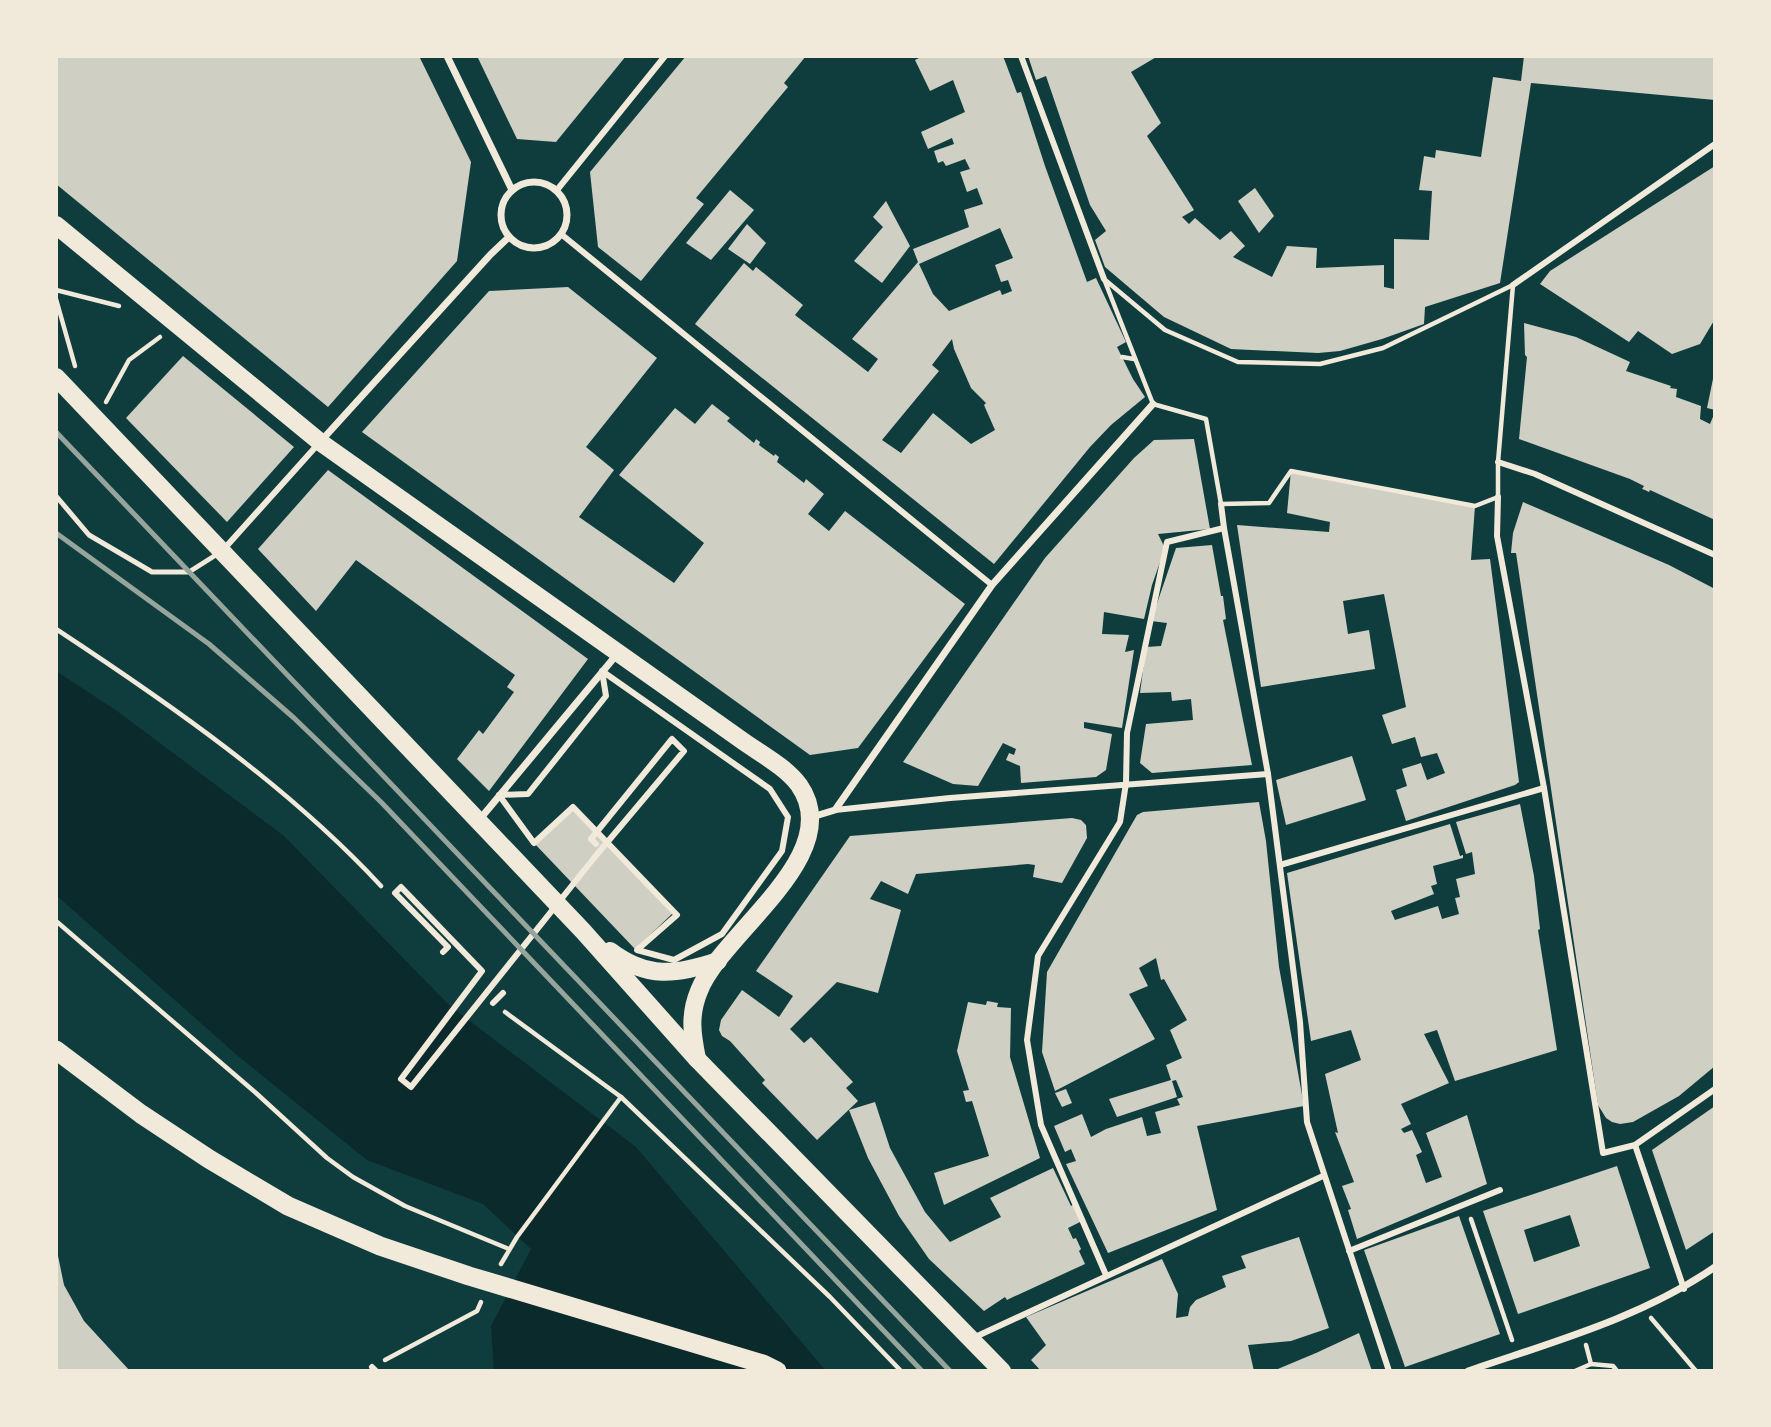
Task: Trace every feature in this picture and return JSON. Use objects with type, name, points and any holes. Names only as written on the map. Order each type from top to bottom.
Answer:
[{"type":"highway","points":[[56,1050],[141,1114],[288,1206],[380,1246],[469,1276],[763,1364],[777,1371]]},
{"type":"main road","points":[[56,225],[320,442],[792,777],[807,799],[812,817],[808,838],[800,857],[699,988],[691,1029],[696,1059]]},
{"type":"main road","points":[[56,377],[583,931],[696,1059],[1002,1371]]},
{"type":"main road","points":[[583,931],[637,968],[659,973],[694,969],[718,961]]},
{"type":"street","points":[[447,56],[512,190]]},
{"type":"street","points":[[557,190],[665,56]]},
{"type":"street","points":[[1021,56],[1104,279]]},
{"type":"street","points":[[1513,285],[1715,144]]},
{"type":"street","points":[[539,182],[557,190],[567,211],[565,227],[561,234],[548,245],[541,247],[524,246],[509,237],[501,218],[501,208],[512,190],[520,184],[539,182]]},
{"type":"street","points":[[561,234],[992,585]]},
{"type":"street","points":[[223,550],[509,237]]},
{"type":"street","points":[[835,810],[992,585],[1153,404]]},
{"type":"street","points":[[1498,462],[1535,474],[1715,555]]},
{"type":"street","points":[[1498,498],[1497,536],[1544,788],[1603,1153],[1635,1145],[1715,1089]]},
{"type":"street","points":[[1222,504],[1268,774],[1300,1022],[1307,1122],[1389,1371]]},
{"type":"street","points":[[1107,1275],[1041,1125],[1027,1040],[1038,956],[1120,822],[1126,783],[1127,733],[1167,542],[1224,528]]},
{"type":"street","points":[[478,821],[618,653]]},
{"type":"street","points":[[499,795],[534,843],[573,807],[677,915],[637,950],[674,960],[722,934],[782,851],[788,817],[770,789],[602,671]]},
{"type":"street","points":[[499,795],[528,794],[606,696],[602,671]]},
{"type":"street","points":[[443,952],[448,947],[395,893],[401,887],[482,971],[401,1079],[411,1087],[594,858],[684,751],[672,739],[593,841]]},
{"type":"street","points":[[812,817],[835,810],[950,797],[1268,774]]},
{"type":"street","points":[[1280,865],[1544,788]]},
{"type":"street","points":[[493,1003],[503,993]]},
{"type":"street","points":[[1635,1145],[1684,1289]]},
{"type":"street","points":[[971,1339],[1323,1177]]},
{"type":"street","points":[[1349,1251],[1500,1190]]},
{"type":"street","points":[[1468,1371],[1642,1308],[1684,1289],[1715,1267]]},
{"type":"lane","points":[[56,496],[89,535],[152,572],[189,572],[223,550]]},
{"type":"path","points":[[1104,279],[1165,330],[1238,362],[1306,363],[1320,363],[1383,348],[1513,285]]},
{"type":"path","points":[[1104,279],[1153,404],[1206,419],[1222,504],[1269,503],[1292,471],[1475,506],[1498,498],[1498,462],[1513,285]]},
{"type":"path","points":[[56,290],[121,307]]},
{"type":"path","points":[[56,299],[78,374]]},
{"type":"path","points":[[97,419],[129,360],[177,324]]},
{"type":"path","points":[[1122,357],[1135,359]]},
{"type":"path","points":[[56,921],[256,1093],[327,1158],[353,1177],[405,1206],[509,1249]]},
{"type":"path","points":[[496,1274],[517,1237],[621,1097]]},
{"type":"path","points":[[1465,1203],[1517,1354]]},
{"type":"path","points":[[374,1369],[477,1311],[483,1298]]},
{"type":"path","points":[[1642,1308],[1696,1371]]},
{"type":"path","points":[[1581,1331],[1591,1364]]},
{"type":"path","points":[[1574,1371],[1591,1364],[1613,1366],[1617,1371]]},
{"type":"water","points":[[56,671],[117,711],[284,836],[450,1006],[636,1147],[826,1371],[494,1371],[491,1326],[531,1249],[483,1204],[367,1160],[238,1056],[56,895]]},
{"type":"building","points":[[56,56],[419,56],[471,162],[457,261],[328,407],[56,184]]},
{"type":"building","points":[[626,56],[556,142],[517,139],[478,58]]},
{"type":"building","points":[[686,56],[806,56],[784,83],[788,87],[696,198],[704,204],[641,281],[598,247],[590,172]]},
{"type":"building","points":[[923,56],[1003,56],[1017,93],[1021,92],[1087,282],[1096,278],[1126,342],[1117,347],[1145,397],[1111,425],[1090,447],[994,564],[695,324],[744,263],[753,271],[756,267],[803,305],[795,315],[868,372],[878,359],[852,339],[918,262],[913,249],[969,227],[964,210],[983,204],[977,188],[967,192],[960,172],[970,169],[965,159],[946,166],[943,161],[938,163],[934,151],[954,144],[952,138],[928,149],[921,132],[965,112],[953,80],[930,91],[915,60]],"holes":[[[1000,228],[1013,258],[995,265],[1001,282],[1008,280],[1012,291],[1002,295],[1000,290],[949,311],[933,294],[919,264]],[[952,339],[971,388],[986,403],[984,405],[995,430],[971,444],[933,413],[901,453],[882,440],[939,371],[932,365]]]},
{"type":"building","points":[[1028,56],[1158,56],[1131,72],[1161,123],[1147,136],[1194,210],[1182,217],[1189,224],[1195,218],[1220,240],[1231,231],[1245,246],[1233,257],[1272,277],[1287,246],[1317,248],[1316,268],[1384,265],[1384,287],[1394,289],[1394,239],[1429,240],[1432,191],[1419,190],[1424,156],[1435,158],[1436,150],[1481,157],[1493,77],[1521,81],[1524,56],[1715,56],[1715,100],[1531,83],[1500,283],[1425,307],[1424,324],[1340,351],[1318,353],[1231,349],[1164,317],[1105,267],[1095,240],[1106,231],[1090,205],[1046,76],[1036,80]]},
{"type":"building","points":[[1715,166],[1715,319],[1700,344],[1672,354],[1638,331],[1629,342],[1540,284],[1550,271]]},
{"type":"building","points":[[1255,188],[1274,216],[1259,233],[1238,201]]},
{"type":"building","points":[[730,190],[754,210],[711,260],[686,243]]},
{"type":"building","points":[[886,201],[910,246],[882,283],[854,261],[883,227],[873,217]]},
{"type":"building","points":[[747,224],[766,243],[750,264],[728,249]]},
{"type":"building","points":[[568,287],[657,358],[586,447],[614,470],[579,517],[674,583],[704,543],[619,475],[675,408],[695,424],[712,404],[730,418],[727,421],[754,443],[756,439],[760,442],[759,445],[779,457],[777,462],[804,483],[806,479],[824,494],[808,514],[829,531],[845,511],[965,604],[858,748],[810,755],[362,432],[489,291]]},
{"type":"building","points":[[1524,323],[1576,337],[1630,362],[1626,371],[1677,389],[1676,397],[1701,406],[1700,419],[1710,424],[1715,412],[1715,520],[1650,490],[1649,492],[1642,489],[1644,486],[1630,479],[1519,439],[1527,357]]},
{"type":"building","points":[[183,356],[294,447],[227,522],[126,418]]},
{"type":"building","points":[[1715,374],[1715,410],[1707,408]]},
{"type":"building","points":[[1194,439],[1210,529],[1158,534],[1165,548],[1144,619],[1104,612],[1102,634],[1129,635],[1125,652],[1134,650],[1122,728],[1084,722],[1084,728],[1112,734],[1106,770],[1096,777],[1021,783],[1020,766],[1006,760],[1009,753],[1014,755],[1016,749],[1003,743],[978,786],[953,784],[903,762],[1045,558],[1134,458],[1154,440]]},
{"type":"building","points":[[328,470],[588,659],[489,791],[457,759],[479,730],[483,734],[514,692],[507,687],[515,675],[356,560],[316,611],[258,549]]},
{"type":"building","points":[[1291,471],[1475,506],[1471,560],[1490,559],[1519,782],[1515,785],[1406,821],[1396,790],[1407,786],[1402,769],[1421,763],[1427,780],[1445,773],[1437,753],[1421,757],[1415,737],[1392,744],[1382,715],[1406,707],[1384,594],[1343,601],[1348,634],[1369,630],[1375,669],[1261,687],[1237,525],[1329,532],[1330,522],[1287,513]]},
{"type":"building","points":[[1523,502],[1669,565],[1715,589],[1715,1066],[1679,1096],[1633,1122],[1612,1122],[1598,1105],[1516,553],[1511,553],[1513,533]]},
{"type":"building","points":[[1212,545],[1223,596],[1226,619],[1223,620],[1252,765],[1152,773],[1140,763],[1146,724],[1193,720],[1191,699],[1172,701],[1171,692],[1140,693],[1146,647],[1161,646],[1167,623],[1151,621],[1176,548]]},
{"type":"building","points":[[1352,756],[1366,800],[1286,825],[1276,780]]},
{"type":"building","points":[[1259,802],[1266,841],[1279,967],[1304,1106],[1197,1126],[1217,1210],[1108,1253],[1066,1164],[1076,1161],[1071,1149],[1065,1152],[1054,1126],[1082,1114],[1091,1137],[1142,1117],[1147,1136],[1161,1133],[1155,1112],[1180,1105],[1177,1099],[1183,1097],[1176,1080],[1172,1081],[1177,1097],[1117,1117],[1109,1099],[1171,1080],[1166,1065],[1182,1058],[1170,1030],[1187,1020],[1164,979],[1161,980],[1156,958],[1139,968],[1148,986],[1129,994],[1155,1039],[1055,1091],[1042,1052],[1047,972],[1137,815],[1143,812]]},
{"type":"building","points":[[1520,804],[1534,876],[1538,930],[1557,1050],[1455,1081],[1437,1030],[1424,1034],[1449,1083],[1401,1104],[1411,1124],[1401,1129],[1404,1133],[1412,1130],[1422,1152],[1416,1155],[1426,1183],[1442,1177],[1426,1133],[1467,1115],[1487,1184],[1357,1239],[1348,1210],[1351,1209],[1342,1186],[1354,1182],[1335,1132],[1338,1133],[1325,1074],[1361,1060],[1351,1030],[1311,1041],[1287,873],[1450,824],[1463,858],[1433,866],[1437,884],[1431,886],[1434,894],[1391,911],[1395,920],[1438,906],[1442,919],[1459,914],[1455,898],[1460,897],[1456,879],[1475,874],[1472,852],[1466,854],[1456,822]]},
{"type":"building","points":[[573,807],[673,913],[635,949],[534,843]]},
{"type":"building","points":[[1072,818],[1081,820],[1086,825],[1087,838],[1062,883],[1033,877],[1035,865],[1028,864],[916,874],[908,894],[881,881],[870,899],[901,910],[878,993],[837,982],[790,1029],[804,1043],[811,1037],[853,1082],[846,1088],[858,1101],[817,1140],[762,1083],[765,1080],[730,1041],[722,1036],[719,1030],[721,1020],[742,990],[779,1017],[793,996],[756,971],[850,836]]},
{"type":"building","points":[[987,1001],[998,1003],[997,1007],[1011,1008],[1010,1057],[1040,1158],[944,1205],[934,1173],[989,1156],[972,1101],[966,1102],[963,1091],[969,1090],[957,1051],[968,1002],[986,1005]]},
{"type":"building","points":[[1066,1089],[1072,1103],[1062,1107],[1055,1093]]},
{"type":"building","points":[[875,1102],[890,1148],[925,1212],[950,1242],[1001,1217],[990,1198],[1053,1168],[1071,1206],[1074,1204],[1082,1221],[1068,1228],[1073,1239],[1076,1238],[1085,1264],[1007,1300],[1005,1297],[984,1311],[929,1259],[899,1216],[868,1158],[849,1110]]},
{"type":"building","points":[[1715,1106],[1715,1231],[1686,1250],[1652,1150]]},
{"type":"building","points":[[1617,1166],[1650,1268],[1518,1314],[1483,1211]],"holes":[[[1570,1215],[1580,1246],[1534,1262],[1524,1230]]]},
{"type":"building","points":[[1459,1216],[1500,1334],[1405,1367],[1364,1250]]},
{"type":"building","points":[[1299,1237],[1329,1328],[1291,1341],[1248,1345],[1254,1371],[1041,1371],[1031,1360],[1046,1345],[1026,1317],[1162,1259],[1178,1294],[1176,1318],[1188,1316],[1190,1307],[1196,1300],[1226,1287],[1222,1276],[1246,1268],[1241,1256]]},
{"type":"building","points":[[56,1246],[64,1285],[84,1321],[130,1371],[56,1371]]},
{"type":"building","points":[[1359,1333],[1372,1371],[1273,1371],[1316,1353]]},
{"type":"railway","points":[[56,432],[950,1371]]},
{"type":"railway","points":[[56,533],[209,644],[294,718],[381,802],[922,1371]]}]
